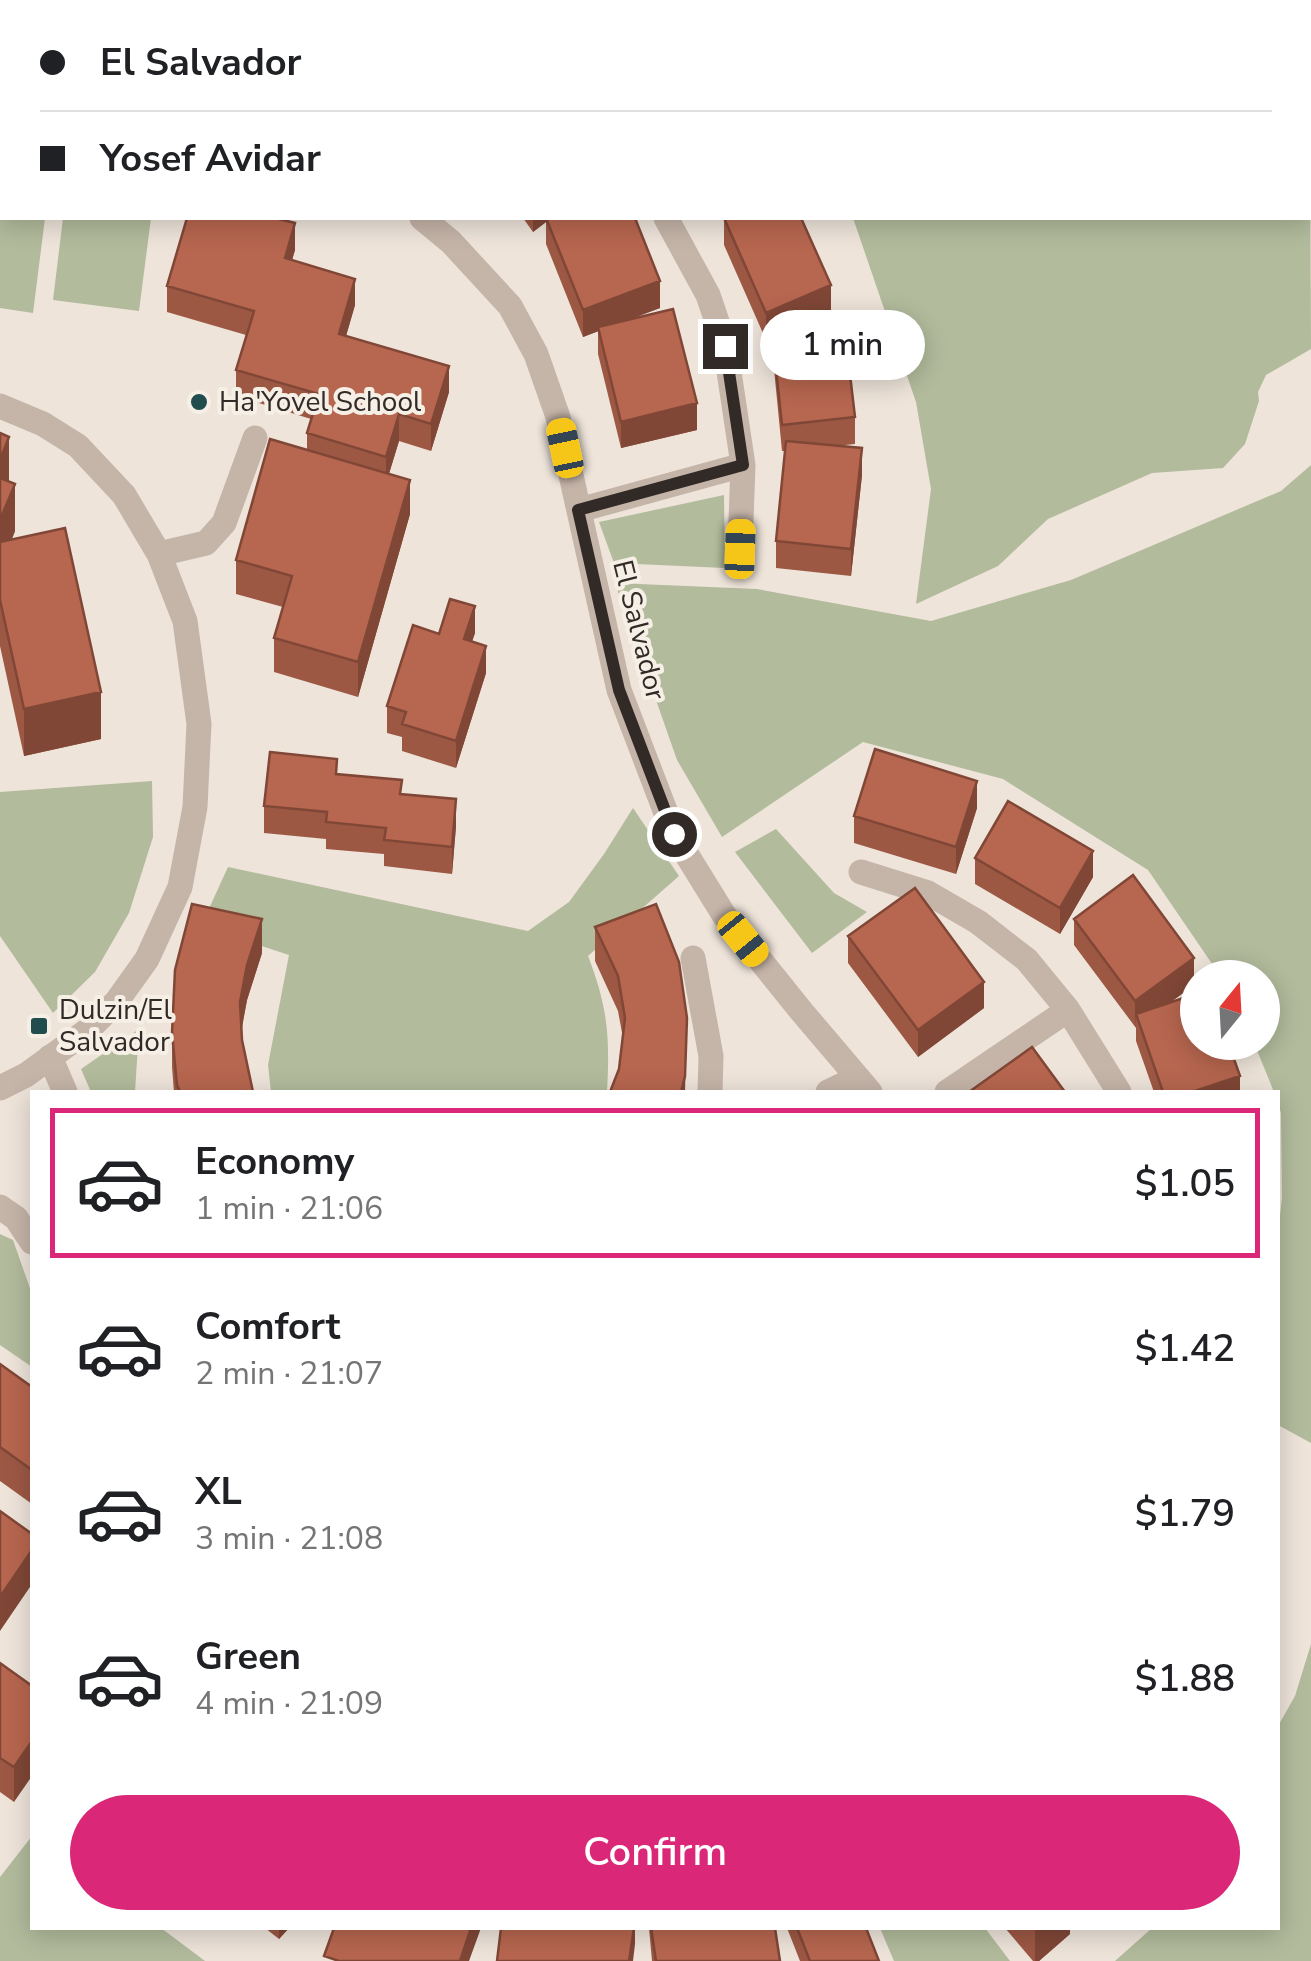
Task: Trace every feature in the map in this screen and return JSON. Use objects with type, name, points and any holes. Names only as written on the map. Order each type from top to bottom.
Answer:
[{"type":"street","name":"El Salvador","points":[[424,220],[451,242],[510,306],[536,354],[558,417],[619,690],[674,834],[724,914],[864,1085]]},
{"type":"street","points":[[667,220],[708,295],[725,346],[743,465],[740,549]]},
{"type":"street","points":[[0,406],[42,424],[78,446],[124,495],[158,554],[184,621],[199,724],[194,807],[180,887],[147,959],[117,1001],[88,1030],[26,1075],[0,1088]]},
{"type":"street","points":[[158,554],[206,543],[224,524],[254,438]]},
{"type":"street","points":[[578,510],[743,465]]},
{"type":"street","points":[[862,872],[928,894],[978,922],[1027,960],[1068,1010],[1118,1090]]},
{"type":"street","points":[[693,958],[711,1056],[710,1090]]},
{"type":"street","points":[[950,1090],[1068,1010]]},
{"type":"street","points":[[50,1058],[64,1090]]},
{"type":"street","points":[[838,1090],[864,1085]]},
{"type":"street","points":[[0,1208],[16,1218],[30,1239]]},
{"type":"green space","points":[[0,220],[45,220],[33,313],[0,308]]},
{"type":"green space","points":[[63,220],[151,220],[139,311],[53,300]]},
{"type":"green space","points":[[854,220],[1310,220],[1311,349],[1266,375],[1245,444],[1223,468],[1152,473],[1048,519],[998,566],[916,604],[931,489],[916,402]]},
{"type":"green space","points":[[1311,465],[1311,1443],[1280,1426],[1280,1090],[1273,1090],[1261,1060],[1280,1060],[1280,960],[1209,960],[1148,870],[1003,779],[863,742],[722,837],[677,760],[615,583],[757,589],[931,621],[1071,580],[1281,491]]},
{"type":"green space","points":[[724,495],[725,568],[614,563],[599,522]]},
{"type":"green space","points":[[152,781],[153,837],[129,913],[95,972],[53,1013],[0,936],[0,792]]},
{"type":"green space","points":[[633,808],[679,876],[588,956],[606,1023],[607,1090],[271,1090],[268,1065],[289,955],[201,926],[228,867],[528,931],[569,902]]},
{"type":"green space","points":[[776,829],[834,893],[867,912],[812,953],[735,852]]},
{"type":"green space","points":[[139,1029],[135,1090],[90,1090],[81,1069]]},
{"type":"green space","points":[[0,1234],[13,1240],[30,1288],[30,1366],[0,1345]]},
{"type":"green space","points":[[1311,1644],[1311,1961],[1115,1961],[1150,1930],[1280,1930],[1280,1722],[1295,1696]]},
{"type":"green space","points":[[30,1839],[30,1930],[164,1930],[205,1961],[0,1961],[0,1877]]},
{"type":"green space","points":[[881,1930],[987,1930],[1010,1961],[894,1961]]},
{"type":"building","points":[[186,220],[295,223],[285,258],[355,279],[339,334],[449,366],[431,424],[399,414],[386,457],[307,433],[319,394],[236,370],[254,311],[167,286]]},
{"type":"building","points":[[547,220],[636,220],[660,281],[583,310]]},
{"type":"building","points":[[725,220],[802,220],[831,285],[766,313]]},
{"type":"building","points":[[673,309],[697,403],[621,422],[598,327]]},
{"type":"building","points":[[843,315],[855,417],[782,425],[771,322]]},
{"type":"building","points":[[0,433],[9,437],[0,460]]},
{"type":"building","points":[[270,439],[410,480],[358,662],[274,638],[292,576],[236,560]]},
{"type":"building","points":[[786,441],[862,448],[851,549],[776,541]]},
{"type":"building","points":[[0,478],[15,484],[0,520]]},
{"type":"building","points":[[65,528],[101,692],[24,709],[0,600],[0,542]]},
{"type":"building","points":[[450,599],[475,606],[464,639],[486,646],[456,741],[402,724],[406,712],[387,706],[413,625],[439,634]]},
{"type":"building","points":[[875,749],[977,781],[956,847],[854,816]]},
{"type":"building","points":[[270,752],[337,759],[336,774],[402,780],[400,794],[456,799],[452,847],[384,840],[386,828],[326,822],[327,812],[264,806]]},
{"type":"building","points":[[1008,801],[1093,851],[1060,908],[975,858]]},
{"type":"building","points":[[1133,875],[1194,958],[1180,960],[1180,968],[1135,1001],[1074,919]]},
{"type":"building","points":[[915,888],[984,982],[918,1030],[848,936]]},
{"type":"building","points":[[192,904],[262,919],[240,1002],[242,1040],[253,1090],[179,1090],[172,1033],[175,970]]},
{"type":"building","points":[[656,904],[679,962],[687,1018],[682,1090],[611,1090],[619,1069],[625,1018],[618,976],[595,927]]},
{"type":"building","points":[[1180,999],[1180,1060],[1234,1060],[1240,1076],[1198,1090],[1162,1090],[1136,1014]]},
{"type":"building","points":[[1032,1047],[1064,1090],[972,1090]]},
{"type":"building","points":[[0,1364],[30,1386],[30,1469],[0,1447]]},
{"type":"building","points":[[0,1511],[30,1533],[30,1553],[0,1597]]},
{"type":"building","points":[[0,1663],[30,1685],[30,1744],[14,1767],[0,1758]]},
{"type":"building","points":[[333,1930],[470,1930],[460,1961],[339,1961],[324,1956]]},
{"type":"building","points":[[501,1930],[634,1930],[629,1961],[497,1961]]},
{"type":"building","points":[[651,1930],[775,1930],[780,1961],[656,1961]]},
{"type":"building","points":[[798,1930],[867,1930],[879,1961],[810,1961]]},
{"type":"place","name":"Ha'Yovel School","points":[[199,402]]},
{"type":"place","name":"Dulzin/El Salvador","points":[[39,1026]]},
{"type":"route","points":[[674,834],[619,690],[578,510],[743,465],[725,346]]}]
